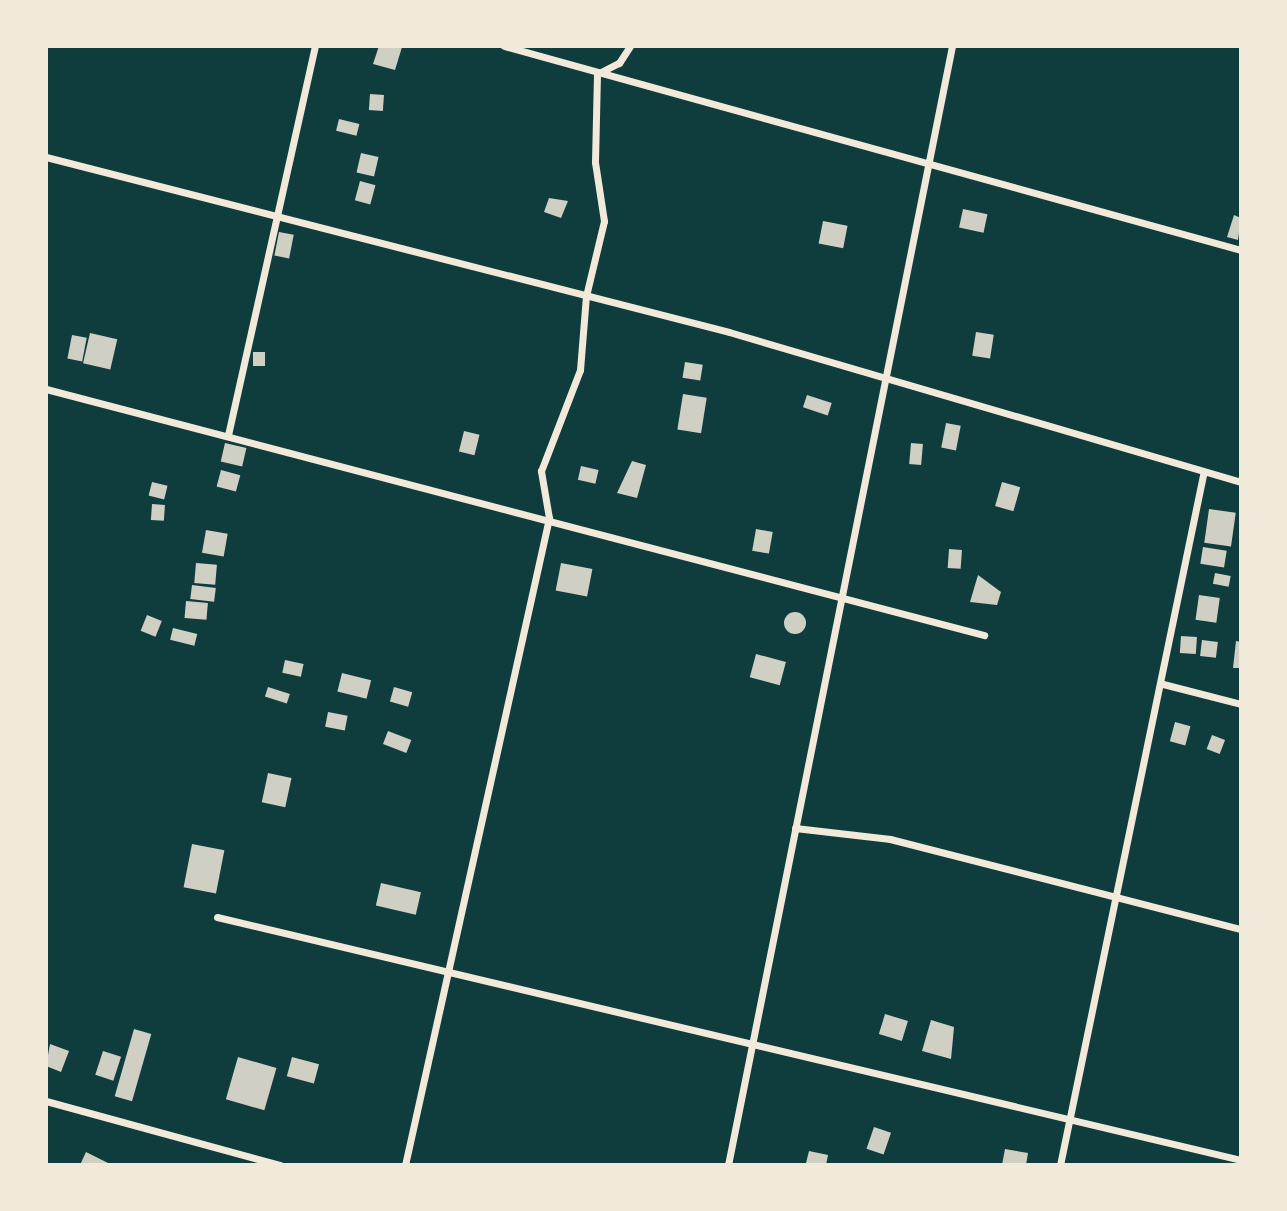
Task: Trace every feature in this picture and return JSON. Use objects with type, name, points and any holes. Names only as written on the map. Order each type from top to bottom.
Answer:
[{"type":"street","points":[[228,435],[315,46]]},
{"type":"street","points":[[504,46],[925,166],[1241,250]]},
{"type":"street","points":[[597,74],[619,63],[630,46]]},
{"type":"street","points":[[728,1165],[925,166],[952,46]]},
{"type":"street","points":[[405,1165],[549,518],[541,471],[576,389],[586,296],[604,221],[595,162],[597,74]]},
{"type":"street","points":[[46,157],[586,296],[884,378],[1203,475],[1241,482]]},
{"type":"street","points":[[46,389],[549,518],[984,635]]},
{"type":"street","points":[[1060,1165],[1113,902],[1163,684],[1203,475]]},
{"type":"street","points":[[1163,684],[1241,704]]},
{"type":"street","points":[[795,828],[890,839],[1113,902],[1241,929]]},
{"type":"street","points":[[217,917],[448,975],[1069,1116],[1241,1160]]},
{"type":"street","points":[[46,1101],[280,1165]]},
{"type":"building","points":[[379,46],[402,47],[395,70],[373,64]]},
{"type":"building","points":[[370,94],[384,95],[383,111],[369,110]]},
{"type":"building","points":[[339,119],[359,124],[356,136],[336,131]]},
{"type":"building","points":[[361,153],[379,157],[374,177],[357,172]]},
{"type":"building","points":[[360,181],[375,185],[370,204],[355,200]]},
{"type":"building","points":[[549,198],[568,201],[561,218],[544,212]]},
{"type":"building","points":[[963,209],[987,214],[984,233],[959,228]]},
{"type":"building","points":[[1234,215],[1241,218],[1238,240],[1227,237]]},
{"type":"building","points":[[823,221],[848,226],[843,248],[819,244]]},
{"type":"building","points":[[279,232],[294,235],[289,258],[274,256]]},
{"type":"building","points":[[976,332],[994,335],[990,359],[972,356]]},
{"type":"building","points":[[90,333],[117,339],[110,370],[83,363]]},
{"type":"building","points":[[72,335],[87,338],[82,361],[67,359]]},
{"type":"building","points":[[253,352],[265,352],[265,366],[253,366]]},
{"type":"building","points":[[685,362],[703,365],[700,381],[682,378]]},
{"type":"building","points":[[683,394],[707,398],[701,433],[677,430]]},
{"type":"building","points":[[807,395],[832,403],[828,415],[803,407]]},
{"type":"building","points":[[946,423],[961,426],[956,450],[941,448]]},
{"type":"building","points":[[464,431],[480,435],[474,455],[459,451]]},
{"type":"building","points":[[225,443],[246,448],[242,466],[221,462]]},
{"type":"building","points":[[911,443],[923,444],[921,465],[909,464]]},
{"type":"building","points":[[632,461],[646,465],[637,498],[617,493]]},
{"type":"building","points":[[581,466],[599,470],[595,484],[578,480]]},
{"type":"building","points":[[221,470],[240,475],[236,492],[217,486]]},
{"type":"building","points":[[152,482],[168,486],[164,499],[149,496]]},
{"type":"building","points":[[1002,482],[1020,487],[1013,511],[995,506]]},
{"type":"building","points":[[152,504],[165,505],[164,521],[151,520]]},
{"type":"building","points":[[1209,509],[1236,513],[1231,546],[1204,543]]},
{"type":"building","points":[[756,529],[773,532],[769,554],[752,551]]},
{"type":"building","points":[[206,530],[228,534],[224,556],[202,553]]},
{"type":"building","points":[[1203,547],[1227,551],[1224,568],[1200,564]]},
{"type":"building","points":[[949,549],[962,550],[961,569],[948,568]]},
{"type":"building","points":[[196,563],[217,565],[215,585],[194,583]]},
{"type":"building","points":[[561,563],[592,569],[587,597],[556,590]]},
{"type":"building","points":[[1215,573],[1231,576],[1229,587],[1213,584]]},
{"type":"building","points":[[978,575],[1001,592],[997,605],[970,602]]},
{"type":"building","points":[[192,585],[216,588],[214,602],[190,599]]},
{"type":"building","points":[[1199,595],[1220,598],[1216,623],[1196,620]]},
{"type":"building","points":[[186,601],[208,603],[206,620],[185,618]]},
{"type":"building","points":[[795,612],[803,615],[806,623],[803,631],[795,634],[787,631],[784,623],[787,615]]},
{"type":"building","points":[[147,615],[162,621],[155,637],[141,631]]},
{"type":"building","points":[[173,628],[197,634],[194,646],[170,640]]},
{"type":"building","points":[[1181,636],[1197,637],[1196,654],[1180,653]]},
{"type":"building","points":[[1202,640],[1218,642],[1216,658],[1200,656]]},
{"type":"building","points":[[1236,641],[1241,642],[1241,668],[1233,668]]},
{"type":"building","points":[[756,654],[786,662],[780,685],[750,677]]},
{"type":"building","points":[[285,660],[304,664],[301,677],[282,673]]},
{"type":"building","points":[[342,673],[371,680],[367,699],[337,691]]},
{"type":"building","points":[[268,687],[290,694],[287,704],[265,697]]},
{"type":"building","points":[[394,687],[412,692],[408,707],[390,701]]},
{"type":"building","points":[[328,712],[348,716],[345,731],[325,727]]},
{"type":"building","points":[[1175,722],[1190,726],[1185,745],[1170,741]]},
{"type":"building","points":[[388,731],[411,740],[406,753],[383,744]]},
{"type":"building","points":[[1212,735],[1225,740],[1220,754],[1207,749]]},
{"type":"building","points":[[268,773],[291,778],[285,807],[262,802]]},
{"type":"building","points":[[192,844],[224,850],[216,893],[184,887]]},
{"type":"building","points":[[381,883],[421,892],[416,915],[376,905]]},
{"type":"building","points":[[885,1014],[908,1021],[902,1041],[879,1034]]},
{"type":"building","points":[[931,1020],[954,1027],[951,1059],[922,1051]]},
{"type":"building","points":[[134,1029],[151,1034],[132,1101],[115,1096]]},
{"type":"building","points":[[50,1044],[69,1051],[61,1072],[46,1066]]},
{"type":"building","points":[[103,1051],[121,1057],[113,1081],[95,1075]]},
{"type":"building","points":[[238,1057],[276,1068],[264,1110],[226,1099]]},
{"type":"building","points":[[292,1057],[319,1064],[314,1084],[287,1076]]},
{"type":"building","points":[[874,1127],[891,1133],[884,1155],[867,1149]]},
{"type":"building","points":[[1005,1149],[1028,1153],[1026,1165],[1002,1165]]},
{"type":"building","points":[[809,1151],[828,1155],[826,1165],[806,1163]]},
{"type":"building","points":[[86,1152],[108,1163],[107,1165],[80,1165]]}]
